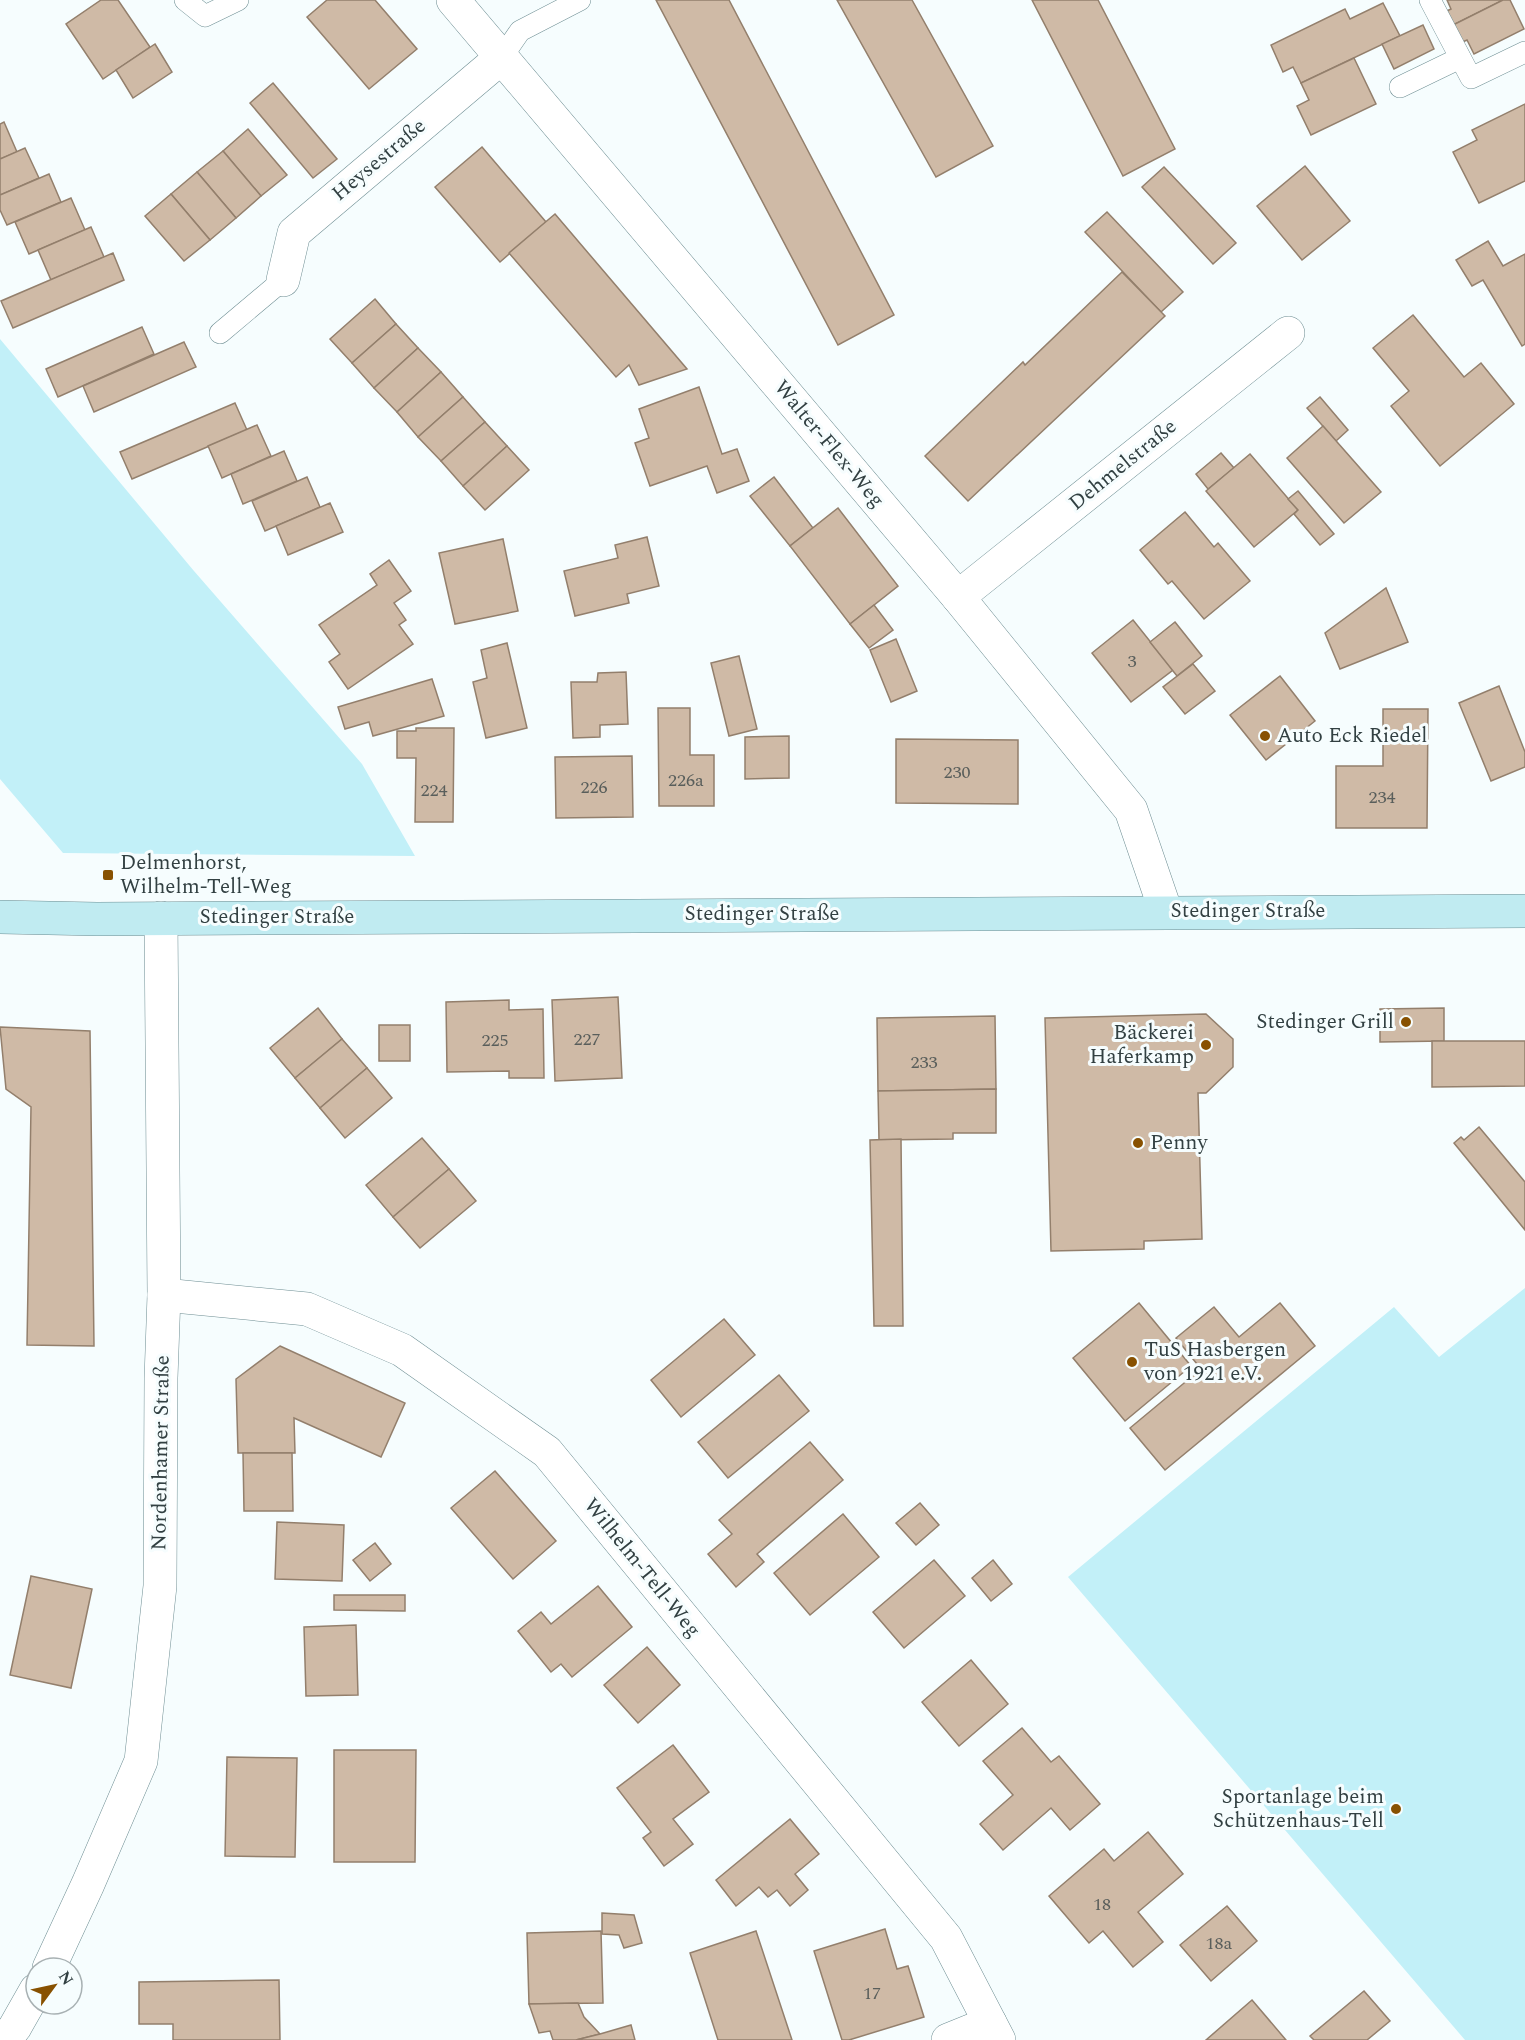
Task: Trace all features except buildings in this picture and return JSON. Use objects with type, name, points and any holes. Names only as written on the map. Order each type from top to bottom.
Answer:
[{"type":"main road","name":"Stedinger Straße","points":[[0,917],[1525,911]]},
{"type":"street","name":"Walter-Flex-Weg","points":[[453,0],[958,597],[1131,810],[1166,912]]},
{"type":"street","name":"Heysestraße","points":[[283,280],[294,233],[502,57]]},
{"type":"street","name":"Dehmelstraße","points":[[958,597],[1288,333]]},
{"type":"street","name":"Nordenhamer Straße","points":[[55,1956],[141,1761],[160,1586],[161,1378],[164,1295],[161,918]]},
{"type":"street","name":"Wilhelm-Tell-Weg","points":[[164,1295],[307,1309],[402,1350],[547,1452],[946,1938],[994,2032],[948,2040]]},
{"type":"street","points":[[16,2036],[25,2016]]},
{"type":"lane","points":[[185,0],[205,16],[238,0]]},
{"type":"lane","points":[[502,57],[520,31],[580,0]]},
{"type":"lane","points":[[1430,0],[1471,78],[1525,52]]},
{"type":"lane","points":[[1400,87],[1460,58]]},
{"type":"lane","points":[[220,333],[283,280]]},
{"type":"shaded area","points":[[0,339],[194,571],[362,764],[415,856],[63,853],[0,779]]},
{"type":"shaded area","name":"Sportanlage beim Schützenhaus-Tell","points":[[1525,1288],[1525,2040],[1465,2040],[1068,1577],[1394,1307],[1439,1357]]},
{"type":"place","name":"Auto Eck Riedel","points":[[1265,736]]},
{"type":"place","name":"Delmenhorst, Wilhelm-Tell-Weg","points":[[108,875]]},
{"type":"place","name":"Stedinger Grill","points":[[1406,1022]]},
{"type":"place","name":"Bäckerei Haferkamp","points":[[1206,1045]]},
{"type":"place","name":"Penny","points":[[1138,1143]]},
{"type":"place","name":"TuS Hasbergen von 1921 e.V.","points":[[1132,1362]]},
{"type":"place","name":"Sportanlage beim Schützenhaus-Tell","points":[[1396,1809]]}]
